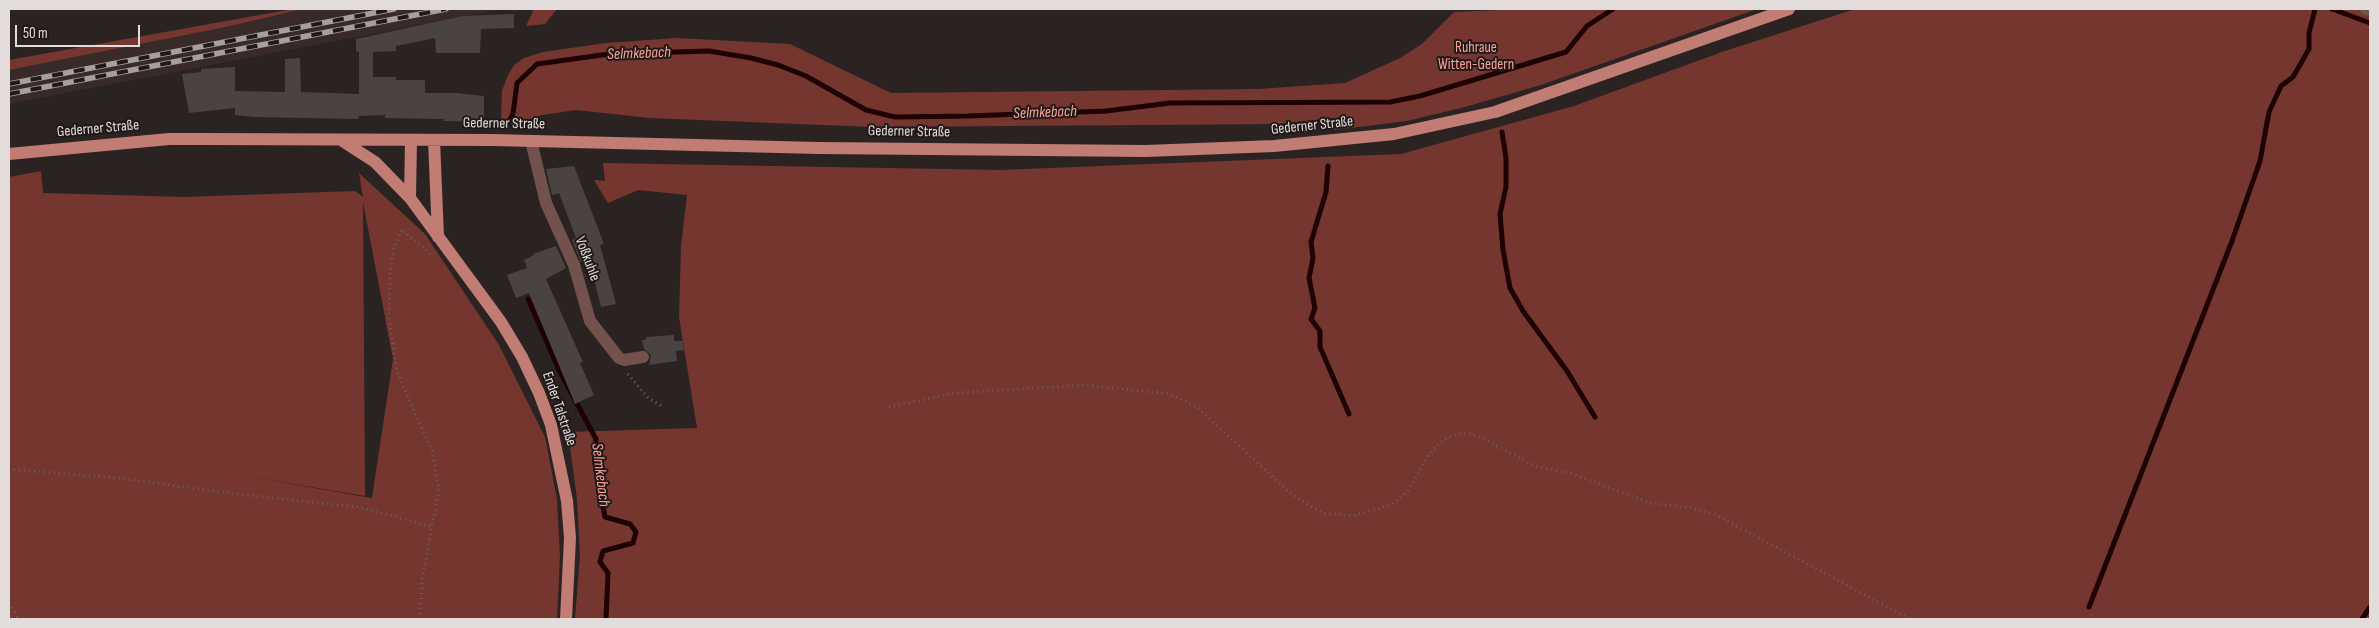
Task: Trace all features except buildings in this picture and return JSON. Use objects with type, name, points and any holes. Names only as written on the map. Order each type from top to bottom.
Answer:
[{"type":"main road","name":"Gederner Straße","points":[[9,154],[169,139],[532,141],[819,148],[1146,152],[1274,146],[1394,134],[1495,112],[1789,9]]},
{"type":"main road","name":"Ender Talstraße","points":[[341,140],[375,162],[410,198],[501,322],[514,343],[539,393],[551,425],[568,500],[570,538],[566,619]]},
{"type":"main road","points":[[410,198],[411,140]]},
{"type":"main road","points":[[434,140],[438,237]]},
{"type":"street","points":[[2366,9],[2370,10]]},
{"type":"street","name":"Voßkuhle","points":[[532,141],[546,203],[574,265],[587,315],[620,358]]},
{"type":"street","points":[[620,358],[624,360],[643,357]]},
{"type":"path","points":[[401,229],[392,256],[389,317],[397,372],[432,451],[439,489],[434,528],[422,580],[420,619]]},
{"type":"path","points":[[620,358],[624,369],[638,388],[648,398],[662,406]]},
{"type":"path","points":[[889,407],[955,393],[1084,385],[1170,394],[1197,407],[1292,495],[1323,513],[1352,516],[1391,505],[1408,490],[1428,456],[1439,443],[1451,436],[1466,433],[1480,437],[1535,466],[1573,474],[1650,502],[1691,508],[1714,514],[1910,619]]},
{"type":"path","points":[[9,469],[118,478],[236,494],[358,507],[434,528]]},
{"type":"path","points":[[9,603],[19,619]]},
{"type":"shaded area","points":[[303,9],[502,9],[9,104],[9,70],[226,27]]},
{"type":"green space","points":[[293,9],[303,9],[226,27],[9,70],[9,60]]},
{"type":"green space","points":[[534,9],[557,9],[545,24],[526,26]]},
{"type":"green space","name":"Ruhraue Witten-Gedern","points":[[1526,9],[1757,9],[1541,85],[1465,107],[1407,121],[1334,130],[1333,118],[1278,124],[873,127],[650,118],[576,110],[542,115],[512,124],[504,122],[501,117],[502,91],[514,65],[524,58],[543,52],[606,43],[677,38],[790,44],[891,93],[1258,89],[1345,83],[1400,58],[1422,44],[1454,12]]},
{"type":"green space","points":[[1855,9],[2370,9],[2370,619],[575,619],[580,555],[577,499],[568,432],[697,428],[679,317],[681,246],[687,195],[638,190],[608,203],[594,180],[605,181],[603,163],[1000,170],[1401,154],[1574,106],[1722,52]]},
{"type":"green space","points":[[41,171],[43,193],[184,197],[355,191],[363,197],[359,173],[425,234],[499,345],[545,437],[557,499],[560,557],[557,619],[9,619],[9,177]],"holes":[[[363,202],[393,359],[372,498],[234,474],[365,496]]]},
{"type":"waterway","name":"Selmkebach","points":[[507,125],[513,114],[517,83],[537,64],[609,54],[709,51],[778,65],[806,76],[866,110],[895,117],[1106,111],[1170,103],[1390,102],[1420,96],[1566,52],[1587,26],[1613,9]]},
{"type":"waterway","points":[[2089,607],[2232,241],[2260,161],[2269,112],[2281,86],[2293,77],[2309,49],[2309,33],[2315,9]]},
{"type":"waterway","points":[[2332,9],[2370,23]]},
{"type":"waterway","points":[[1502,132],[1506,158],[1506,187],[1500,214],[1503,250],[1510,288],[1523,311],[1567,371],[1595,417]]},
{"type":"waterway","points":[[1328,166],[1326,192],[1311,242],[1313,258],[1309,278],[1315,308],[1311,319],[1320,331],[1320,347],[1349,414]]},
{"type":"waterway","name":"Selmkebach","points":[[528,299],[560,372],[596,439],[595,463],[605,517],[630,524],[636,532],[633,543],[603,551],[600,562],[608,573],[606,619]]},
{"type":"waterway","points":[[2362,619],[2370,607]]},
{"type":"railway","points":[[9,84],[394,9]]},
{"type":"railway","points":[[9,94],[446,9]]}]
